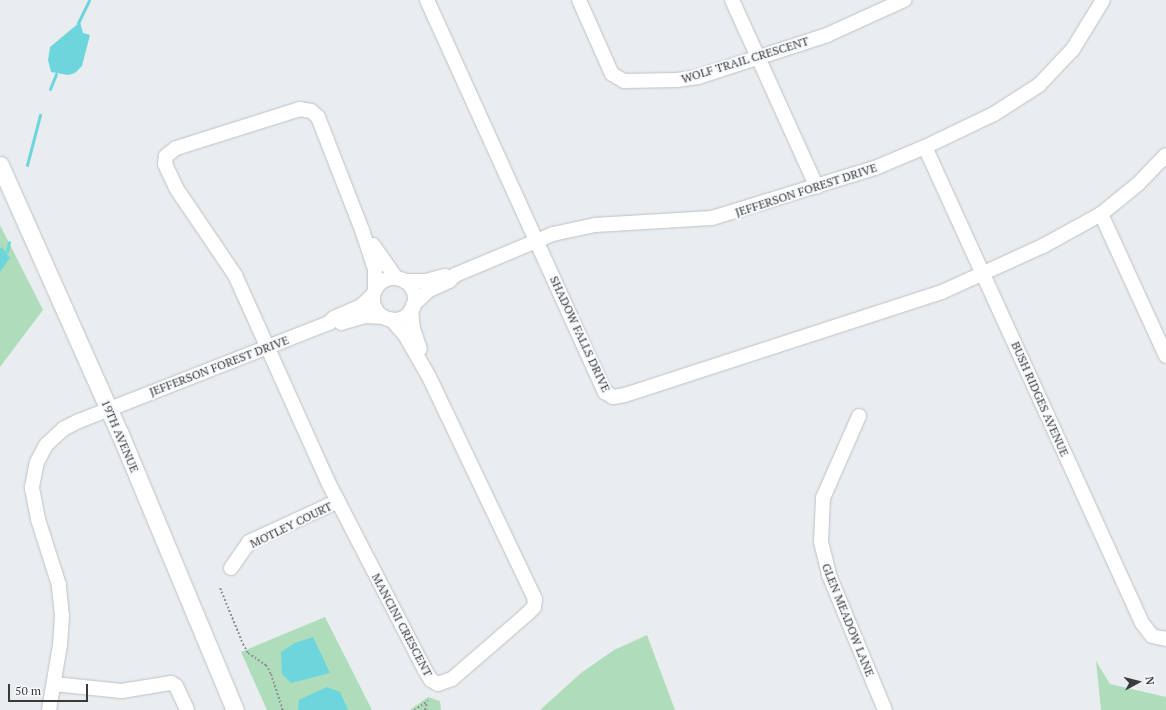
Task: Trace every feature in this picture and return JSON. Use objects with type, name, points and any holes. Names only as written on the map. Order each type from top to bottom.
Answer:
[{"type":"main road","name":"19TH AVENUE","points":[[0,165],[109,409],[235,710]]},
{"type":"street","name":"SHADOW FALLS DRIVE","points":[[426,0],[537,240],[605,392],[613,397],[942,292],[1043,246],[1101,214],[1138,184],[1166,155]]},
{"type":"street","name":"WOLF TRAIL CRESCENT","points":[[579,0],[612,74],[618,79],[677,80],[698,77],[827,35],[887,4],[904,0]]},
{"type":"street","points":[[732,0],[817,187]]},
{"type":"street","name":"JEFFERSON FOREST DRIVE","points":[[400,279],[426,281],[455,275],[537,240],[595,225],[712,218],[875,168],[994,114],[1038,85],[1073,49],[1103,0]]},
{"type":"street","name":"MANCINI CRESCENT","points":[[362,230],[318,117],[311,111],[300,109],[176,148],[166,156],[165,164],[176,188],[227,260],[338,502],[428,675],[438,684],[452,679],[534,607],[535,598],[428,375],[404,336],[387,318]]},
{"type":"street","name":"BUSH RIDGES AVENUE","points":[[924,147],[1142,623],[1152,636],[1166,639]]},
{"type":"street","points":[[1101,214],[1166,356]]},
{"type":"street","points":[[362,230],[400,279],[412,290],[412,308],[404,316],[387,318],[376,309],[374,292],[375,269],[362,230]]},
{"type":"street","name":"JEFFERSON FOREST DRIVE","points":[[412,308],[429,290],[449,281],[455,275]]},
{"type":"street","points":[[374,292],[385,280],[400,279]]},
{"type":"street","name":"JEFFERSON FOREST DRIVE","points":[[48,710],[54,684],[62,630],[61,601],[57,577],[34,506],[32,488],[34,472],[41,453],[54,436],[64,429],[109,409],[329,323],[334,318],[361,306],[374,292]]},
{"type":"street","name":"MANCINI CRESCENT","points":[[412,308],[413,328],[428,375]]},
{"type":"street","name":"JEFFERSON FOREST DRIVE","points":[[329,323],[336,324],[366,316],[387,318]]},
{"type":"street","name":"GLEN MEADOW LANE","points":[[859,416],[823,498],[821,542],[829,575],[885,710]]},
{"type":"street","name":"MOTLEY COURT","points":[[231,568],[249,542],[338,502]]},
{"type":"street","points":[[54,684],[122,691],[171,683],[176,686],[187,710]]},
{"type":"path","points":[[220,588],[248,653],[266,666],[271,674],[283,710]]},
{"type":"path","points":[[414,710],[428,701],[425,710]]},
{"type":"green space","points":[[0,225],[43,310],[0,367]]},
{"type":"green space","points":[[325,617],[372,710],[267,710],[241,652]]},
{"type":"green space","points":[[647,635],[675,710],[540,710],[581,673],[614,650]]},
{"type":"green space","points":[[1096,661],[1110,684],[1166,697],[1166,710],[1101,710]]},
{"type":"green space","points":[[428,697],[440,701],[441,710],[410,710]]},
{"type":"water","points":[[80,22],[83,33],[90,35],[82,66],[75,73],[68,75],[51,72],[48,60],[50,47]]},
{"type":"water","points":[[2,247],[10,258],[0,272],[0,249]]},
{"type":"water","points":[[313,637],[330,673],[291,683],[282,674],[281,652],[295,643]]},
{"type":"water","points":[[327,687],[340,692],[348,710],[298,710],[299,700]]},
{"type":"waterway","points":[[78,23],[89,0]]},
{"type":"waterway","points":[[50,89],[56,74]]},
{"type":"waterway","points":[[27,165],[40,115]]},
{"type":"waterway","points":[[7,251],[9,242]]}]
